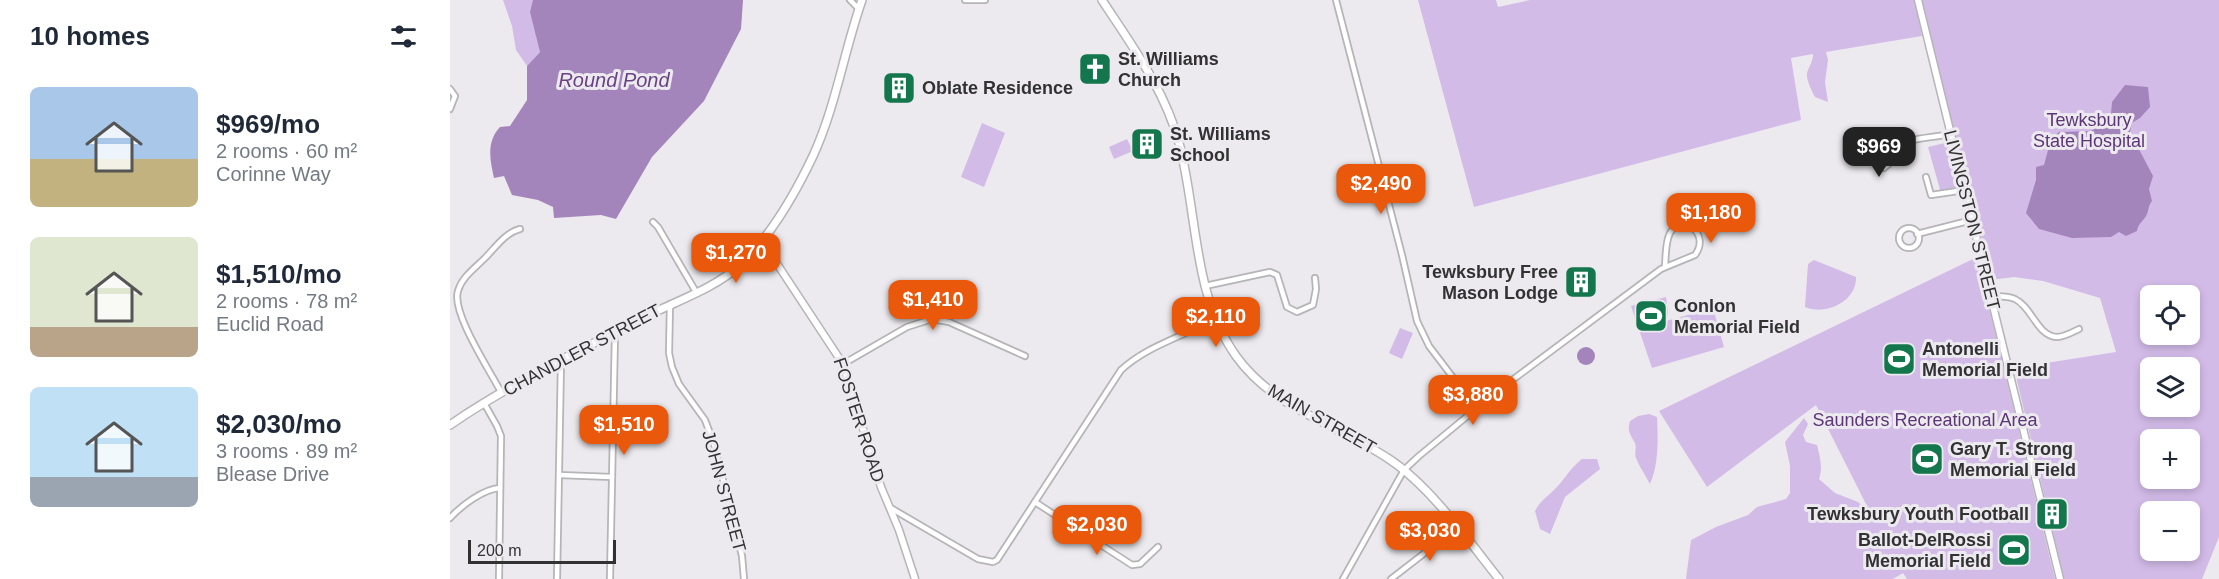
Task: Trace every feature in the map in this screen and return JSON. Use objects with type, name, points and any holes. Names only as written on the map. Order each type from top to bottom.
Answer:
[{"type":"main road","name":"CHANDLER STREET","points":[[450,425],[501,392],[717,282],[732,271],[762,241],[807,168],[820,140],[862,0]]},
{"type":"main road","name":"MAIN STREET","points":[[1102,0],[1156,85],[1173,124],[1184,163],[1205,286],[1215,318],[1236,356],[1273,394],[1306,415],[1366,445],[1404,470],[1420,485],[1499,579]]},
{"type":"street","points":[[849,0],[859,9]]},
{"type":"street","points":[[965,0],[986,0]]},
{"type":"street","points":[[1336,0],[1417,321],[1429,346],[1464,392],[1472,413]]},
{"type":"street","name":"LIVINGSTON STREET","points":[[1918,0],[2060,579]]},
{"type":"street","points":[[450,88],[454,100],[450,109]]},
{"type":"street","points":[[1889,149],[1905,141],[1951,134]]},
{"type":"street","points":[[1926,177],[1929,193],[1933,196],[1965,190]]},
{"type":"street","points":[[1917,234],[1972,220]]},
{"type":"street","points":[[653,222],[696,292]]},
{"type":"street","points":[[1343,579],[1404,470],[1472,413],[1623,297],[1665,267],[1695,255],[1699,250],[1700,239],[1695,229],[1689,225],[1674,228],[1666,244],[1665,267]]},
{"type":"street","points":[[501,392],[460,314],[457,294],[460,285],[469,274],[509,233],[520,229]]},
{"type":"street","points":[[1906,229],[1912,229],[1917,234],[1918,240],[1913,247],[1907,248],[1900,243],[1900,233],[1906,229]]},
{"type":"street","name":"FOSTER ROAD","points":[[762,241],[843,364],[863,434],[915,579]]},
{"type":"street","points":[[1205,286],[1270,272],[1277,275],[1287,307],[1297,312],[1313,304],[1317,290],[1315,278]]},
{"type":"street","points":[[1991,296],[2018,300],[2043,331],[2051,336],[2059,338],[2079,329]]},
{"type":"street","name":"JOHN STREET","points":[[670,304],[669,353],[672,367],[679,384],[705,420],[714,444],[740,546],[744,579]]},
{"type":"street","points":[[890,507],[978,559],[989,563],[997,560],[1121,370],[1146,351],[1180,337],[1215,318]]},
{"type":"street","points":[[843,364],[907,327],[932,320],[949,322],[1025,356]]},
{"type":"street","points":[[610,579],[615,332]]},
{"type":"street","points":[[557,579],[561,361]]},
{"type":"street","points":[[483,403],[501,436],[499,579]]},
{"type":"street","points":[[559,475],[612,477]]},
{"type":"street","points":[[450,518],[478,497],[500,488]]},
{"type":"street","points":[[1035,502],[1132,565],[1143,562],[1158,547]]},
{"type":"street","points":[[1391,579],[1457,528]]},
{"type":"green space","points":[[503,0],[535,0],[540,52],[527,66],[516,50],[512,26]]},
{"type":"green space","points":[[1418,0],[1496,0],[1498,7],[1530,0],[1915,0],[1922,36],[1826,52],[1828,60],[1825,82],[1828,102],[1815,97],[1808,82],[1807,73],[1813,54],[1791,58],[1801,120],[1474,207]]},
{"type":"green space","name":"Tewksbury State Hospital","points":[[1921,0],[2219,0],[2219,537],[2202,579],[2064,579],[2014,368],[2116,352],[2100,298],[2043,281],[2014,277],[1991,280]]},
{"type":"green space","points":[[982,123],[1005,133],[984,187],[961,177]]},
{"type":"green space","points":[[1127,139],[1133,151],[1114,159],[1109,147]]},
{"type":"green space","points":[[1949,142],[1961,188],[1941,193],[1928,147]]},
{"type":"green space","name":"Saunders Recreational Area","points":[[1975,258],[2055,579],[1907,579],[1903,573],[1893,579],[1686,579],[1691,540],[1716,527],[1748,515],[1757,507],[1786,499],[1790,493],[1790,466],[1785,442],[1804,418],[1808,424],[1803,435],[1806,442],[1817,445],[1818,449],[1821,467],[1819,479],[1835,493],[1858,502],[1871,514],[1816,405],[1707,487],[1659,411]]},
{"type":"green space","points":[[1814,260],[1856,277],[1851,293],[1831,308],[1805,307],[1808,264]]},
{"type":"green space","points":[[1666,297],[1668,313],[1666,321],[1713,308],[1724,347],[1652,368],[1631,306]]},
{"type":"green space","points":[[1400,328],[1413,333],[1402,359],[1389,353]]},
{"type":"green space","points":[[1649,414],[1657,417],[1658,434],[1656,460],[1650,484],[1636,458],[1636,445],[1629,427],[1630,421],[1638,416]]},
{"type":"green space","points":[[1582,459],[1597,459],[1600,469],[1565,497],[1550,534],[1540,529],[1535,511]]},
{"type":"water","name":"Round Pond","points":[[533,0],[743,0],[741,29],[704,101],[652,157],[616,219],[601,215],[554,218],[553,207],[538,200],[512,195],[504,176],[494,178],[490,158],[493,139],[500,127],[510,126],[527,100],[527,66],[540,52],[530,12]]},
{"type":"water","points":[[2125,85],[2148,87],[2150,107],[2132,123],[2130,132],[2153,176],[2149,189],[2152,201],[2146,216],[2137,231],[2126,236],[2119,232],[2111,237],[2072,238],[2039,229],[2026,213],[2036,180],[2036,167],[2044,165],[2051,139],[2059,132],[2091,131],[2103,124],[2111,114],[2112,102]]},
{"type":"water","points":[[1586,347],[1592,350],[1595,356],[1592,362],[1586,365],[1580,362],[1577,356],[1580,350]]},
{"type":"place","name":"St. Williams Church","points":[[1095,69]]},
{"type":"place","name":"Oblate Residence","points":[[899,88]]},
{"type":"place","name":"St. Williams School","points":[[1147,144]]},
{"type":"place","name":"Tewksbury Free Mason Lodge","points":[[1581,282]]},
{"type":"place","name":"Conlon Memorial Field","points":[[1651,316]]},
{"type":"place","name":"Antonelli Memorial Field","points":[[1899,359]]},
{"type":"place","name":"Gary T. Strong Memorial Field","points":[[1927,459]]},
{"type":"place","name":"Tewksbury Youth Football","points":[[2052,514]]},
{"type":"place","name":"Ballot-DelRossi Memorial Field","points":[[2014,550]]}]
